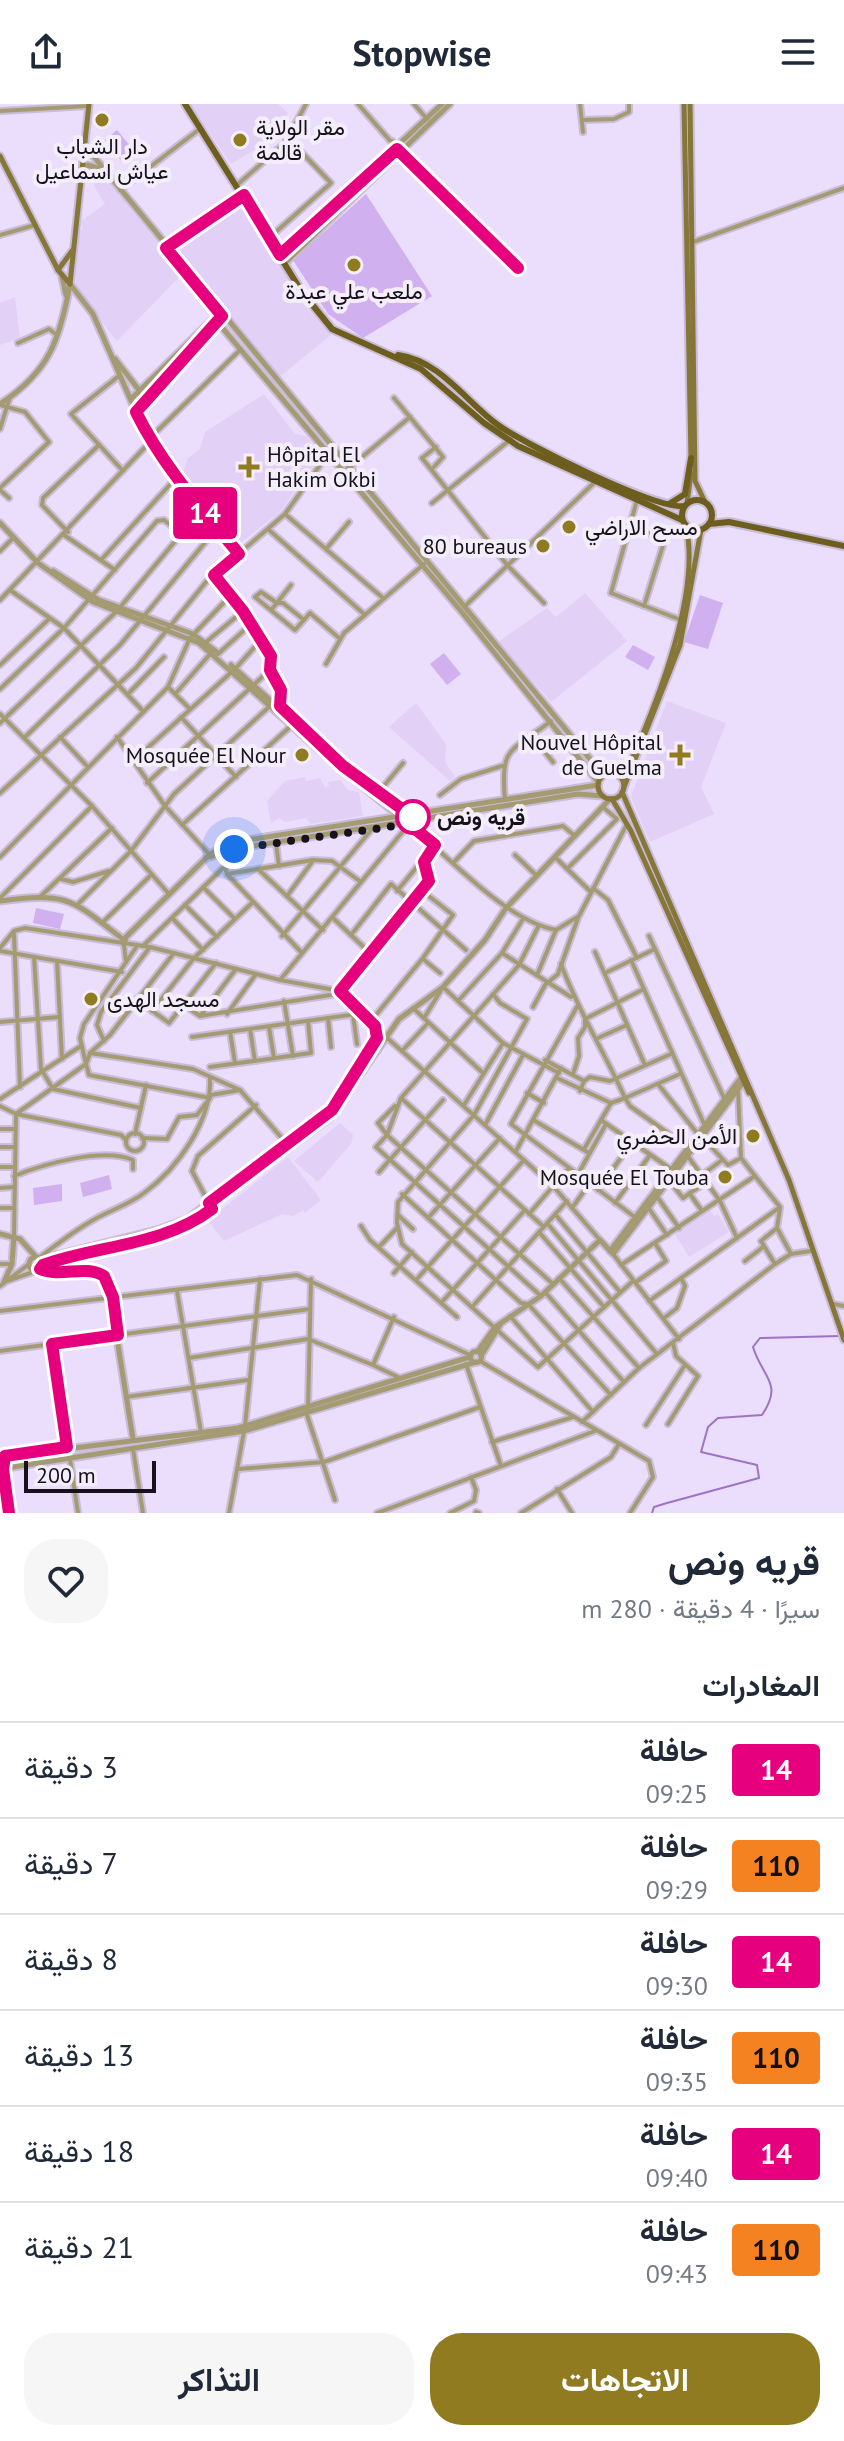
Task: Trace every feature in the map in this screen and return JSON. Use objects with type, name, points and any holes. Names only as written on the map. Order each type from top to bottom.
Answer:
[{"type":"main road","points":[[185,104],[311,305],[332,329],[427,374],[512,438],[598,478],[664,505],[686,504],[696,499],[705,502]]},
{"type":"main road","points":[[684,104],[691,458],[684,523],[689,544],[681,620],[630,764],[610,773],[598,784],[602,796],[611,799],[627,824],[789,1180],[844,1340]]},
{"type":"main road","points":[[690,104],[695,481],[705,502],[729,522]]},
{"type":"main road","points":[[70,284],[88,105]]},
{"type":"main road","points":[[0,156],[58,270],[70,284]]},
{"type":"main road","points":[[58,270],[72,250]]},
{"type":"main road","points":[[53,258],[72,267]]},
{"type":"main road","points":[[664,505],[679,501],[685,494],[691,458]]},
{"type":"main road","points":[[598,478],[701,530]]},
{"type":"main road","points":[[709,524],[711,509]]},
{"type":"main road","points":[[611,799],[623,790],[680,645],[701,530],[709,524],[729,522],[844,546]]},
{"type":"main road","points":[[610,773],[621,778],[623,790],[743,1079]]},
{"type":"street","points":[[237,185],[288,138],[306,104]]},
{"type":"street","points":[[358,104],[518,268]]},
{"type":"street","points":[[414,104],[427,119]]},
{"type":"street","points":[[285,263],[400,150],[442,104]]},
{"type":"street","points":[[280,255],[450,104]]},
{"type":"street","points":[[580,104],[583,132]]},
{"type":"street","points":[[582,120],[614,119],[629,112],[629,104]]},
{"type":"street","points":[[0,111],[88,105]]},
{"type":"street","points":[[119,191],[201,128]]},
{"type":"street","points":[[269,238],[331,183],[288,138]]},
{"type":"street","points":[[84,145],[241,349],[346,470]]},
{"type":"street","points":[[82,171],[87,165],[101,170]]},
{"type":"street","points":[[693,242],[844,188]]},
{"type":"street","points":[[166,248],[244,195]]},
{"type":"street","points":[[0,235],[35,225]]},
{"type":"street","points":[[62,277],[66,304]]},
{"type":"street","points":[[70,284],[93,314],[150,440],[176,478],[239,554]]},
{"type":"street","points":[[0,405],[35,378],[59,336],[70,284]]},
{"type":"street","points":[[66,304],[80,298]]},
{"type":"street","points":[[132,398],[218,317]]},
{"type":"street","points":[[136,412],[218,317]]},
{"type":"street","points":[[218,317],[595,765],[610,773]]},
{"type":"street","points":[[18,343],[49,329],[59,336]]},
{"type":"street","points":[[0,600],[66,534],[150,440],[241,349]]},
{"type":"street","points":[[109,352],[139,390],[144,403]]},
{"type":"street","points":[[120,375],[72,411],[72,418],[123,471]]},
{"type":"street","points":[[0,429],[10,397]]},
{"type":"street","points":[[394,398],[443,457],[431,469]]},
{"type":"street","points":[[0,405],[25,412],[49,442],[0,489],[9,498]]},
{"type":"street","points":[[346,470],[410,417]]},
{"type":"street","points":[[432,503],[512,438]]},
{"type":"street","points":[[99,445],[42,501],[66,534],[115,570]]},
{"type":"street","points":[[436,447],[422,458],[508,566],[544,603]]},
{"type":"street","points":[[0,793],[119,683],[214,575],[285,514],[329,453]]},
{"type":"street","points":[[101,560],[176,478]]},
{"type":"street","points":[[463,609],[598,478]]},
{"type":"street","points":[[637,500],[610,591],[681,620]]},
{"type":"street","points":[[169,894],[113,828],[2,719],[118,609],[202,509]]},
{"type":"street","points":[[285,514],[383,598]]},
{"type":"street","points":[[0,689],[64,628],[157,521],[164,520],[181,533]]},
{"type":"street","points":[[326,549],[349,522]]},
{"type":"street","points":[[0,523],[38,563],[90,598],[205,643],[351,778],[409,819]]},
{"type":"street","points":[[629,527],[665,539],[644,606]]},
{"type":"street","points":[[24,738],[144,618],[217,528]]},
{"type":"street","points":[[269,530],[364,614]]},
{"type":"street","points":[[0,551],[14,537]]},
{"type":"street","points":[[326,664],[339,638],[424,563]]},
{"type":"street","points":[[214,575],[243,611],[271,656],[270,670],[281,690],[280,706]]},
{"type":"street","points":[[272,609],[291,585]]},
{"type":"street","points":[[10,590],[64,628],[143,711]]},
{"type":"street","points":[[304,620],[283,603],[277,603],[261,592],[255,597],[295,630],[304,620],[310,613],[339,638]]},
{"type":"street","points":[[0,857],[168,687],[191,636],[231,595]]},
{"type":"street","points":[[221,850],[372,829],[409,819],[598,784],[587,765],[463,609]]},
{"type":"street","points":[[205,643],[243,611]]},
{"type":"street","points":[[0,665],[49,619]]},
{"type":"street","points":[[176,693],[214,652],[251,624]]},
{"type":"street","points":[[191,636],[214,652]]},
{"type":"street","points":[[132,762],[233,670],[261,640]]},
{"type":"street","points":[[128,693],[164,657]]},
{"type":"street","points":[[147,783],[270,670]]},
{"type":"street","points":[[252,686],[280,706],[343,766],[409,819],[506,908],[538,927],[556,930]]},
{"type":"street","points":[[168,687],[190,708]]},
{"type":"street","points":[[79,903],[131,851],[165,806],[272,705]]},
{"type":"street","points":[[181,717],[236,777]]},
{"type":"street","points":[[505,801],[502,766],[506,754],[551,721]]},
{"type":"street","points":[[182,825],[293,724]]},
{"type":"street","points":[[532,735],[553,762]]},
{"type":"street","points":[[60,737],[88,767]]},
{"type":"street","points":[[117,737],[147,783],[207,857]]},
{"type":"street","points":[[378,793],[403,763]]},
{"type":"street","points":[[579,789],[587,783],[587,765]]},
{"type":"street","points":[[440,795],[461,779],[502,766]]},
{"type":"street","points":[[124,942],[207,857],[235,842],[578,794],[602,796]]},
{"type":"street","points":[[13,1253],[20,1263],[39,1263],[173,1232],[210,1206],[335,1107],[376,1042],[413,1008],[443,987],[485,940],[506,908],[611,799]]},
{"type":"street","points":[[0,899],[92,806]]},
{"type":"street","points":[[567,869],[617,819],[604,808]]},
{"type":"street","points":[[280,980],[333,918],[409,819]]},
{"type":"street","points":[[533,1007],[561,964],[579,916],[627,824]]},
{"type":"street","points":[[455,861],[474,841],[563,826],[575,836]]},
{"type":"street","points":[[41,896],[113,828]]},
{"type":"street","points":[[282,936],[372,829]]},
{"type":"street","points":[[276,843],[279,866]]},
{"type":"street","points":[[397,891],[435,845]]},
{"type":"street","points":[[221,850],[227,874],[282,936],[302,953]]},
{"type":"street","points":[[515,855],[537,876]]},
{"type":"street","points":[[556,858],[608,900],[637,958]]},
{"type":"street","points":[[227,874],[313,860],[332,861],[361,882]]},
{"type":"street","points":[[287,896],[313,860]]},
{"type":"street","points":[[184,1005],[200,1016],[227,1014],[342,992],[369,952],[429,881],[424,862]]},
{"type":"street","points":[[224,867],[140,946],[89,1013],[81,1029],[81,1046],[89,1075],[211,1096],[240,1090]]},
{"type":"street","points":[[258,869],[323,930]]},
{"type":"street","points":[[61,879],[73,882],[110,871]]},
{"type":"street","points":[[102,923],[151,875]]},
{"type":"street","points":[[351,935],[391,884],[466,950]]},
{"type":"street","points":[[203,887],[235,919]]},
{"type":"street","points":[[376,1042],[373,1023],[453,915],[420,889]]},
{"type":"street","points":[[0,899],[41,896],[79,903],[124,942],[126,965]]},
{"type":"street","points":[[152,1011],[194,958],[253,902]]},
{"type":"street","points":[[185,905],[217,937]]},
{"type":"street","points":[[537,975],[556,930],[579,916]]},
{"type":"street","points":[[172,918],[203,950]]},
{"type":"street","points":[[333,918],[369,952]]},
{"type":"street","points":[[458,1001],[502,953],[523,919]]},
{"type":"street","points":[[538,927],[519,965],[401,1098],[387,1135],[376,1147],[463,1227],[543,1294],[624,1382]]},
{"type":"street","points":[[122,972],[0,949],[14,931],[25,928],[150,947],[280,980],[342,992],[384,1035],[553,1186],[612,1252],[679,1339]]},
{"type":"street","points":[[14,931],[12,953],[20,1087]]},
{"type":"street","points":[[649,936],[724,1098]]},
{"type":"street","points":[[104,1041],[97,1025],[101,1012],[150,947]]},
{"type":"street","points":[[605,973],[655,949]]},
{"type":"street","points":[[595,952],[645,1065]]},
{"type":"street","points":[[2,1284],[12,1264],[13,1253],[16,1114],[86,1064],[90,1053],[104,1041],[174,953]]},
{"type":"street","points":[[502,953],[573,998]]},
{"type":"street","points":[[34,957],[44,1074],[53,1089],[141,1108]]},
{"type":"street","points":[[423,958],[440,973]]},
{"type":"street","points":[[631,960],[704,1124]]},
{"type":"street","points":[[57,961],[62,1059]]},
{"type":"street","points":[[136,999],[169,1023],[216,963]]},
{"type":"street","points":[[561,964],[573,998],[598,1038],[630,1106],[688,1150],[720,1201],[737,1238]]},
{"type":"street","points":[[200,1016],[236,969]]},
{"type":"street","points":[[227,1014],[256,974]]},
{"type":"street","points":[[443,987],[511,1049],[544,1062],[580,1091],[611,1103],[680,1074]]},
{"type":"street","points":[[402,1051],[426,1021],[443,987]]},
{"type":"street","points":[[585,1019],[644,989]]},
{"type":"street","points":[[493,994],[527,1019],[474,1115],[402,1194],[397,1214],[402,1244],[497,1327],[535,1366],[546,1360],[620,1292],[666,1261],[655,1243]]},
{"type":"street","points":[[284,1001],[293,1056]]},
{"type":"street","points":[[578,1005],[511,1124],[636,1218]]},
{"type":"street","points":[[413,1008],[483,1073]]},
{"type":"street","points":[[192,1037],[364,1013]]},
{"type":"street","points":[[353,1015],[357,1044]]},
{"type":"street","points":[[0,1022],[59,1017]]},
{"type":"street","points":[[328,1018],[331,1047]]},
{"type":"street","points":[[573,1074],[579,1056],[578,1038],[585,1027],[585,1019]]},
{"type":"street","points":[[210,1067],[311,1053],[308,1021]]},
{"type":"street","points":[[598,1038],[627,1025]]},
{"type":"street","points":[[269,1027],[274,1058]]},
{"type":"street","points":[[250,1029],[255,1061]]},
{"type":"street","points":[[230,1032],[235,1063]]},
{"type":"street","points":[[288,1146],[339,1110],[384,1035]]},
{"type":"street","points":[[464,1105],[503,1043]]},
{"type":"street","points":[[81,1046],[44,1074],[0,1098],[0,1106],[16,1114],[121,1135],[131,1150]]},
{"type":"street","points":[[90,1053],[193,1069],[240,1090],[288,1146]]},
{"type":"street","points":[[580,1091],[584,1081],[590,1077],[608,1082],[671,1054]]},
{"type":"street","points":[[485,1125],[523,1055]]},
{"type":"street","points":[[559,1073],[573,1074],[584,1081]]},
{"type":"street","points":[[516,1151],[559,1073]]},
{"type":"street","points":[[2,1284],[39,1263],[82,1226],[147,1191],[177,1159],[202,1122],[211,1096],[210,1078]]},
{"type":"street","points":[[612,1252],[699,1134],[738,1090],[743,1079]]},
{"type":"street","points":[[699,1134],[724,1098],[743,1079]]},
{"type":"street","points":[[658,1084],[722,1160],[728,1165],[741,1158]]},
{"type":"street","points":[[126,1140],[135,1134],[146,1085]]},
{"type":"street","points":[[738,1090],[741,1158],[780,1207],[777,1228],[791,1254]]},
{"type":"street","points":[[527,1093],[544,1103]]},
{"type":"street","points":[[135,1134],[142,1138],[167,1139],[179,1117],[197,1115],[211,1096]]},
{"type":"street","points":[[401,1098],[545,1225],[657,1354]]},
{"type":"street","points":[[379,1172],[443,1100]]},
{"type":"street","points":[[577,1176],[611,1103]]},
{"type":"street","points":[[210,1206],[192,1171],[198,1156],[256,1105]]},
{"type":"street","points":[[397,1105],[378,1123],[387,1135],[553,1284]]},
{"type":"street","points":[[535,1121],[586,1151]]},
{"type":"street","points":[[604,1122],[672,1170]]},
{"type":"street","points":[[0,1129],[14,1129]]},
{"type":"street","points":[[124,1156],[142,1147],[142,1138]]},
{"type":"street","points":[[428,1218],[500,1138]]},
{"type":"street","points":[[598,1190],[632,1142]]},
{"type":"street","points":[[0,1147],[14,1147]]},
{"type":"street","points":[[14,1176],[36,1167],[114,1153],[133,1160],[133,1169]]},
{"type":"street","points":[[615,1203],[650,1155]]},
{"type":"street","points":[[416,1280],[524,1160]]},
{"type":"street","points":[[702,1175],[722,1160]]},
{"type":"street","points":[[0,1167],[14,1167]]},
{"type":"street","points":[[441,1303],[500,1236],[568,1169]]},
{"type":"street","points":[[636,1218],[648,1207],[672,1170]]},
{"type":"street","points":[[621,1265],[755,1176]]},
{"type":"street","points":[[668,1179],[683,1198],[706,1182]]},
{"type":"street","points":[[572,1208],[589,1184]]},
{"type":"street","points":[[0,1188],[14,1187]]},
{"type":"street","points":[[402,1194],[521,1303],[528,1304],[611,1395]]},
{"type":"street","points":[[690,1194],[703,1212]]},
{"type":"street","points":[[656,1195],[679,1228]]},
{"type":"street","points":[[472,1307],[567,1201]]},
{"type":"street","points":[[648,1207],[667,1235]]},
{"type":"street","points":[[649,1301],[780,1207]]},
{"type":"street","points":[[0,1208],[14,1208]]},
{"type":"street","points":[[397,1214],[413,1229]]},
{"type":"street","points":[[555,1214],[620,1292]]},
{"type":"street","points":[[361,1226],[379,1247],[457,1317]]},
{"type":"street","points":[[379,1247],[398,1227]]},
{"type":"street","points":[[775,1264],[761,1241],[777,1228]]},
{"type":"street","points":[[539,1232],[604,1307]]},
{"type":"street","points":[[0,1236],[14,1236],[31,1248],[39,1263],[53,1274],[86,1270],[100,1273],[108,1282],[113,1297],[143,1513]]},
{"type":"street","points":[[2,1469],[245,1428],[466,1364],[479,1358],[497,1327],[543,1294],[600,1240]]},
{"type":"street","points":[[745,1261],[763,1247]]},
{"type":"street","points":[[582,1422],[639,1368],[775,1264],[791,1254],[811,1251]]},
{"type":"street","points":[[394,1273],[412,1252]]},
{"type":"street","points":[[2,1284],[29,1263],[39,1263]]},
{"type":"street","points":[[0,1264],[12,1264]]},
{"type":"street","points":[[0,1311],[289,1275],[311,1279],[479,1358],[649,1461],[652,1468],[649,1485],[630,1513]]},
{"type":"street","points":[[559,1278],[639,1368]]},
{"type":"street","points":[[663,1319],[677,1308],[685,1286],[681,1278]]},
{"type":"street","points":[[229,1513],[245,1428],[260,1279]]},
{"type":"street","points":[[311,1279],[307,1410],[335,1500]]},
{"type":"street","points":[[177,1291],[201,1432]]},
{"type":"street","points":[[833,1304],[844,1306]]},
{"type":"street","points":[[0,1351],[310,1309]]},
{"type":"street","points":[[510,1316],[546,1353],[546,1360],[593,1412]]},
{"type":"street","points":[[373,1365],[394,1317]]},
{"type":"street","points":[[189,1358],[308,1339],[401,1378]]},
{"type":"street","points":[[668,1424],[698,1376],[676,1356],[673,1343]]},
{"type":"street","points":[[52,1344],[67,1447]]},
{"type":"street","points":[[307,1410],[470,1356]]},
{"type":"street","points":[[466,1364],[501,1466]]},
{"type":"street","points":[[646,1425],[685,1365]]},
{"type":"street","points":[[126,1397],[248,1380]]},
{"type":"street","points":[[239,1469],[324,1462],[480,1407]]},
{"type":"street","points":[[492,1442],[573,1417]]},
{"type":"street","points":[[9,1513],[2,1455],[245,1428]]},
{"type":"street","points":[[377,1513],[595,1431]]},
{"type":"street","points":[[132,1439],[132,1449]]},
{"type":"street","points":[[521,1513],[529,1511],[557,1489],[611,1457],[619,1443]]},
{"type":"street","points":[[70,1459],[78,1513]]},
{"type":"street","points":[[450,1513],[474,1501],[476,1490],[471,1477]]},
{"type":"street","points":[[557,1489],[572,1513]]},
{"type":"shaded area","name":"مقر الولاية قالمة","points":[[190,104],[278,104],[288,113],[256,149],[231,164]]},
{"type":"shaded area","points":[[117,130],[136,153],[123,163],[105,140]]},
{"type":"shaded area","points":[[98,178],[108,181],[183,273],[117,341],[75,288],[79,232],[83,228],[80,222],[105,204],[94,186]]},
{"type":"shaded area","name":"ملعب علي عبدة","points":[[366,194],[432,296],[363,338],[328,314],[293,260]]},
{"type":"shaded area","points":[[236,205],[244,207],[304,305],[331,335],[278,378],[176,251],[178,243]]},
{"type":"shaded area","points":[[15,297],[20,338],[0,345],[0,303]]},
{"type":"shaded area","name":"Hôpital El Hakim Okbi","points":[[264,394],[295,434],[306,436],[321,455],[280,512],[238,545],[182,475],[188,458],[200,449],[205,432]]},
{"type":"shaded area","points":[[585,593],[627,641],[551,702],[498,642],[547,608],[556,617]]},
{"type":"shaded area","points":[[700,595],[723,603],[708,649],[684,642]]},
{"type":"shaded area","points":[[633,645],[655,657],[648,670],[625,657]]},
{"type":"shaded area","points":[[444,653],[461,674],[447,685],[430,664]]},
{"type":"shaded area","name":"Nouvel Hôpital de Guelma","points":[[667,701],[726,723],[701,787],[714,814],[650,842],[631,797]]},
{"type":"shaded area","points":[[416,703],[446,744],[445,762],[455,777],[450,781],[389,727]]},
{"type":"shaded area","points":[[305,777],[306,781],[320,778],[325,787],[329,787],[328,782],[340,780],[348,790],[359,792],[363,816],[311,824],[306,818],[285,822],[279,818],[271,823],[267,801],[285,781]]},
{"type":"shaded area","points":[[36,908],[64,914],[60,929],[33,923]]},
{"type":"shaded area","points":[[340,1123],[353,1135],[351,1144],[318,1182],[294,1161]]},
{"type":"shaded area","points":[[288,1157],[321,1200],[305,1213],[303,1210],[293,1216],[282,1214],[224,1241],[208,1220]]},
{"type":"shaded area","points":[[109,1175],[112,1189],[83,1197],[80,1183]]},
{"type":"shaded area","points":[[62,1184],[62,1201],[34,1205],[33,1188]]},
{"type":"shaded area","points":[[710,1210],[714,1216],[718,1214],[729,1232],[689,1257],[675,1234]]},
{"type":"waterway","points":[[652,1513],[654,1507],[759,1478],[757,1465],[701,1452],[708,1427],[718,1418],[762,1415],[768,1404],[771,1387],[753,1347],[760,1338],[840,1336]]},
{"type":"bus line","name":"14","points":[[9,1513],[3,1469],[5,1456],[67,1447],[52,1344],[118,1335],[113,1297],[104,1276],[86,1270],[53,1274],[40,1269],[52,1262],[173,1232],[194,1222],[212,1209],[209,1203],[332,1110],[377,1038],[375,1026],[340,991],[429,881],[424,862],[435,845],[409,824],[413,817],[362,782],[280,706],[281,690],[270,670],[271,656],[243,611],[214,575],[239,554],[176,478],[150,442],[136,412],[222,316],[166,248],[244,195],[280,255],[397,149],[518,268]]},
{"type":"place","name":"دار الشباب عياش اسماعيل","points":[[102,120]]},
{"type":"place","name":"مقر الولاية قالمة","points":[[240,140]]},
{"type":"place","name":"ملعب علي عبدة","points":[[354,265]]},
{"type":"place","name":"Hôpital El Hakim Okbi","points":[[249,467]]},
{"type":"place","name":"مسح الاراضي","points":[[569,527]]},
{"type":"place","name":"80 bureaus","points":[[543,546]]},
{"type":"place","name":"Mosquée El Nour","points":[[302,755]]},
{"type":"place","name":"Nouvel Hôpital de Guelma","points":[[680,755]]},
{"type":"place","name":"قريه ونص","points":[[413,817]]},
{"type":"place","name":"مسجد الهدى","points":[[91,999]]},
{"type":"place","name":"الأمن الحضري","points":[[753,1136]]},
{"type":"place","name":"Mosquée El Touba","points":[[725,1177]]},
{"type":"route","points":[[234,849],[409,824],[413,817]]}]
